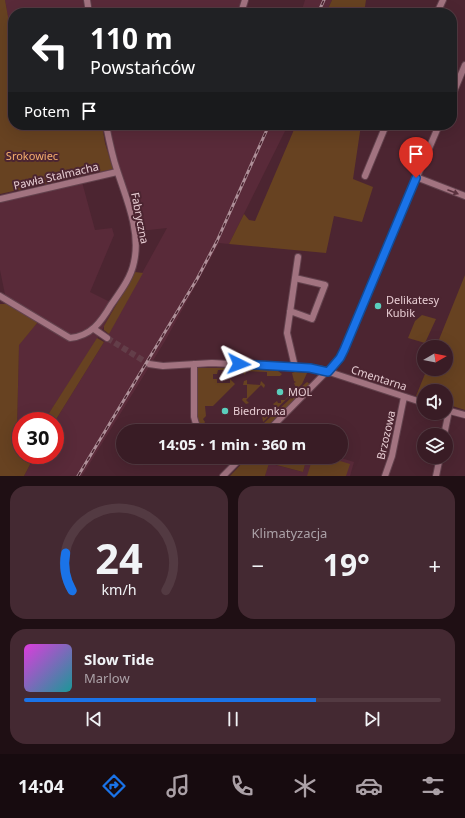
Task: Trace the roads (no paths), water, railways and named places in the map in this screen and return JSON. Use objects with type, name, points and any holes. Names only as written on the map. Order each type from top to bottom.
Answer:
[{"type":"street","points":[[457,84],[465,65]]},
{"type":"street","name":"Fabryczna","points":[[94,329],[126,282],[134,263],[136,253],[134,229],[128,201],[117,172],[107,130]]},
{"type":"street","points":[[364,176],[384,130]]},
{"type":"street","points":[[275,424],[328,372],[340,358],[437,130]]},
{"type":"street","name":"Pawła Stalmacha","points":[[0,199],[117,172]]},
{"type":"street","points":[[416,178],[465,196]]},
{"type":"street","points":[[295,367],[287,333],[298,257]]},
{"type":"street","points":[[290,311],[312,319],[325,285],[295,278]]},
{"type":"street","points":[[0,296],[70,338],[94,329],[107,338]]},
{"type":"street","name":"Cmentarna","points":[[149,364],[163,366],[194,364],[320,369],[417,401]]},
{"type":"street","points":[[194,364],[194,417],[196,424]]},
{"type":"street","name":"Brzozowa","points":[[385,476],[392,456],[404,397]]},
{"type":"street","points":[[453,411],[465,415]]},
{"type":"street","points":[[223,476],[234,464]]},
{"type":"street","points":[[436,476],[439,464]]},
{"type":"tunnel","points":[[107,338],[149,364]]},
{"type":"railway","points":[[320,8],[324,0]]},
{"type":"railway","points":[[78,476],[197,279],[217,241],[267,130]]},
{"type":"place","name":"Delikatesy Kubik","points":[[378,306]]},
{"type":"place","name":"MOL","points":[[280,392]]},
{"type":"place","name":"Biedronka","points":[[225,411]]},
{"type":"park label","name":"Srokowiec","points":[[32,156]]}]
